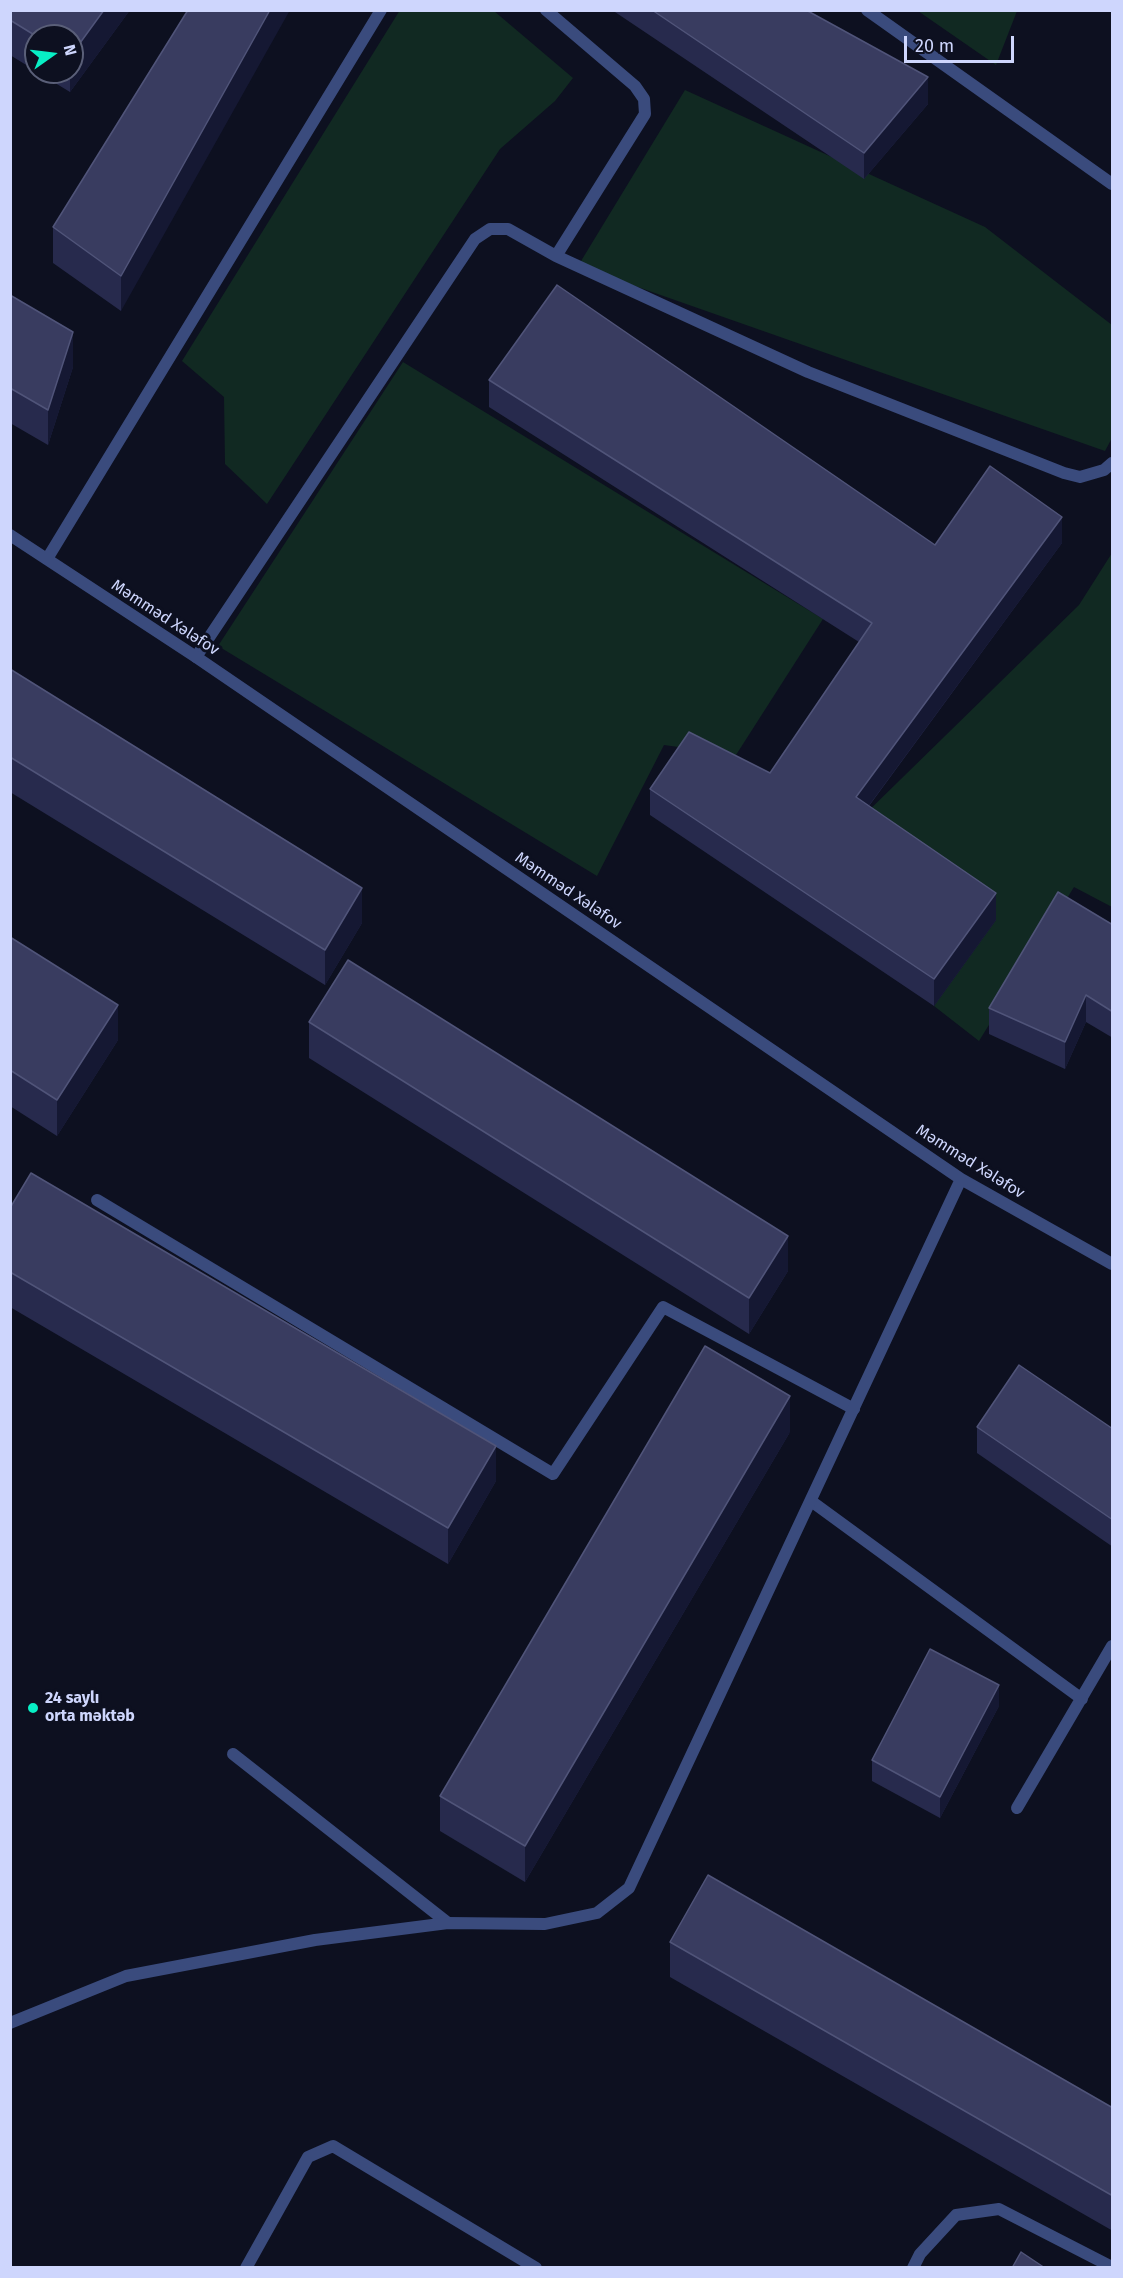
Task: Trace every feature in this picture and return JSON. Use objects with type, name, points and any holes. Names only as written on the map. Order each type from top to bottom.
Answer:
[{"type":"street","points":[[46,559],[381,10]]},
{"type":"street","points":[[546,10],[635,86],[644,99],[645,114],[556,256]]},
{"type":"street","points":[[867,10],[1113,184]]},
{"type":"street","points":[[196,657],[475,239],[490,229],[508,229],[556,256],[808,372],[1064,473],[1080,477],[1104,470],[1113,463]]},
{"type":"street","name":"Məmməd Xələfov","points":[[10,535],[196,657],[961,1179],[1113,1264]]},
{"type":"street","points":[[10,2023],[126,1976],[315,1940],[447,1923],[545,1924],[597,1913],[629,1888],[961,1179]]},
{"type":"street","points":[[98,1200],[552,1474],[663,1307],[854,1409]]},
{"type":"street","points":[[811,1501],[1082,1699]]},
{"type":"street","points":[[1017,1808],[1113,1646]]},
{"type":"street","points":[[233,1754],[447,1923]]},
{"type":"street","points":[[246,2268],[308,2157],[333,2146],[536,2268]]},
{"type":"street","points":[[913,2268],[920,2254],[956,2215],[999,2209],[1113,2267]]},
{"type":"green space","points":[[400,10],[494,11],[573,78],[555,101],[500,149],[267,504],[225,464],[224,397],[182,361]]},
{"type":"green space","points":[[1017,10],[996,65],[918,11]]},
{"type":"green space","points":[[685,90],[985,227],[1112,325],[1112,438],[1105,451],[578,266]]},
{"type":"green space","points":[[403,362],[823,619],[736,755],[664,745],[597,876],[218,646]]},
{"type":"green space","points":[[1112,553],[1112,907],[1074,887],[979,1041],[934,1006],[996,920],[856,823],[1079,605]]},
{"type":"building","points":[[10,10],[104,10],[84,38],[84,24],[24,24],[24,29],[10,20]]},
{"type":"building","points":[[188,10],[270,10],[121,276],[53,227]]},
{"type":"building","points":[[652,10],[806,10],[928,77],[864,153]]},
{"type":"building","points":[[557,285],[935,545],[990,466],[1062,517],[856,797],[996,893],[934,979],[650,789],[689,732],[770,773],[872,623],[489,380]]},
{"type":"building","points":[[10,295],[73,332],[48,410],[10,388]]},
{"type":"building","points":[[10,669],[362,888],[325,950],[10,757]]},
{"type":"building","points":[[1058,892],[1113,925],[1113,1012],[1086,995],[1065,1042],[989,1008]]},
{"type":"building","points":[[10,937],[118,1005],[57,1100],[10,1070]]},
{"type":"building","points":[[348,960],[788,1236],[749,1298],[309,1022]]},
{"type":"building","points":[[31,1173],[496,1446],[448,1528],[10,1272],[10,1208]]},
{"type":"building","points":[[705,1346],[790,1396],[525,1846],[440,1796]]},
{"type":"building","points":[[1019,1365],[1113,1429],[1113,1520],[977,1427]]},
{"type":"building","points":[[930,1649],[999,1685],[940,1797],[872,1760]]},
{"type":"building","points":[[708,1875],[1113,2108],[1113,2196],[670,1942]]},
{"type":"building","points":[[1021,2252],[1045,2268],[1012,2268]]},
{"type":"place","name":"24 saylı orta məktəb","points":[[33,1708]]}]
